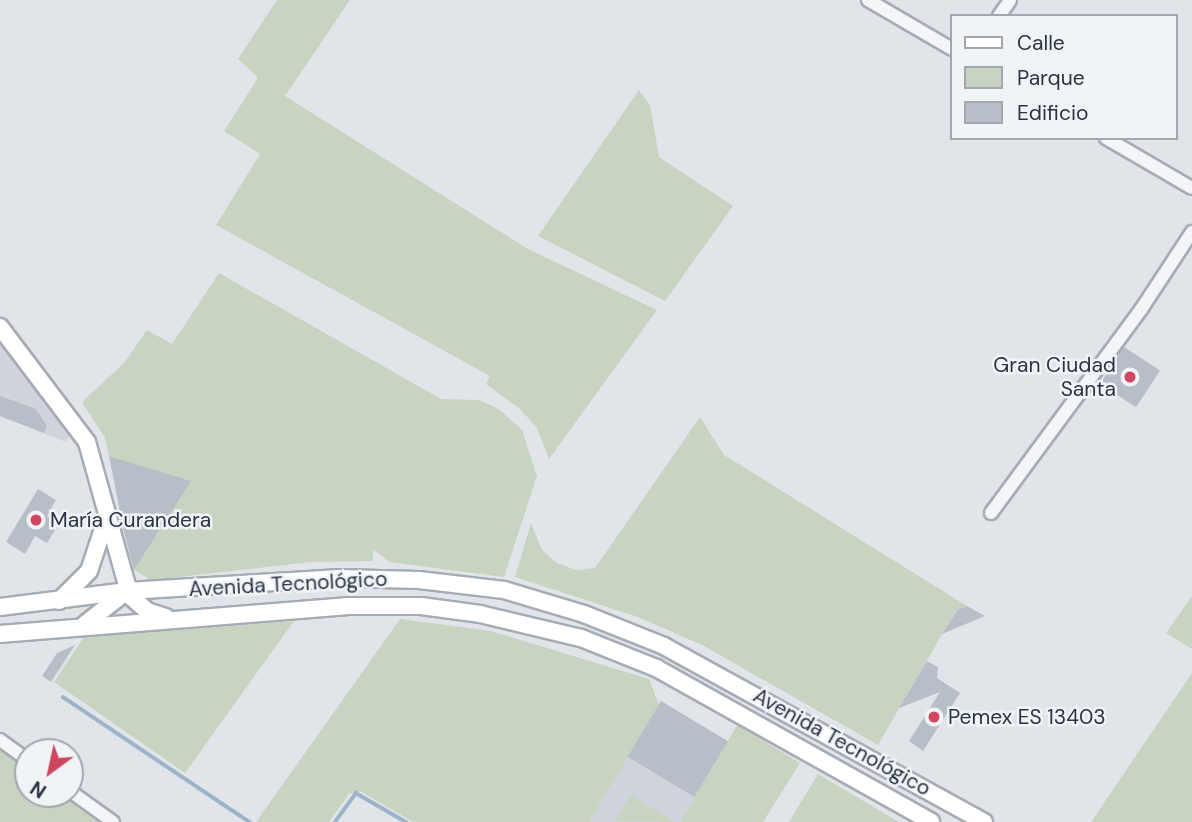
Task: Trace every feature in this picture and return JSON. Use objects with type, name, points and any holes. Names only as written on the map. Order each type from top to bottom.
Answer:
[{"type":"main road","points":[[0,327],[81,430],[93,454],[127,591],[147,611],[178,620]]},
{"type":"main road","points":[[59,601],[89,571],[107,514]]},
{"type":"main road","name":"Avenida Tecnológico","points":[[0,607],[127,591],[367,578],[504,590],[584,614],[664,646],[984,822]]},
{"type":"main road","points":[[73,628],[100,616],[127,591]]},
{"type":"main road","name":"Avenida Tecnológico","points":[[0,634],[346,606],[421,606],[530,624],[617,650],[681,680],[931,822]]},
{"type":"street","points":[[868,0],[950,48]]},
{"type":"street","points":[[1109,140],[1192,188]]},
{"type":"street","points":[[992,513],[1142,308],[1192,232]]},
{"type":"street","points":[[84,801],[113,822]]},
{"type":"shaded area","points":[[0,342],[63,419],[70,435],[66,442],[0,416]]},
{"type":"shaded area","points":[[661,701],[728,741],[680,822],[589,822]]},
{"type":"green space","points":[[277,0],[350,0],[285,96],[528,249],[657,310],[549,459],[537,428],[520,409],[486,384],[490,376],[216,225],[260,154],[224,131],[258,78],[238,59]]},
{"type":"green space","points":[[639,90],[650,105],[659,157],[733,206],[665,301],[538,236]]},
{"type":"green space","points":[[219,273],[441,399],[479,400],[499,409],[522,430],[537,476],[504,577],[389,562],[373,549],[373,561],[311,562],[151,580],[134,570],[190,481],[109,456],[105,438],[82,402],[124,363],[147,330],[172,344]]},
{"type":"green space","points":[[700,417],[724,455],[967,606],[956,610],[878,745],[704,646],[638,617],[515,577],[531,523],[542,550],[557,563],[576,570],[595,568]]},
{"type":"green space","points":[[1192,596],[1192,649],[1166,633]]},
{"type":"green space","points":[[400,619],[491,631],[649,679],[659,705],[589,822],[413,822],[360,791],[349,794],[329,822],[256,822]]},
{"type":"green space","points":[[294,621],[185,773],[54,682],[84,637]]},
{"type":"green space","points":[[1192,673],[1192,822],[1091,822]]},
{"type":"green space","points":[[737,725],[800,763],[763,822],[680,822]]},
{"type":"green space","points":[[0,750],[14,760],[14,808],[79,808],[98,822],[0,822]]},
{"type":"green space","points":[[818,774],[899,822],[789,822]]},
{"type":"green space","points":[[631,795],[675,822],[615,821]]},
{"type":"building","name":"Gran Ciudad Santa","points":[[1124,347],[1160,370],[1136,407],[1100,384]]},
{"type":"building","points":[[0,396],[36,409],[47,426],[44,433],[0,416]]},
{"type":"building","points":[[109,456],[191,481],[134,570],[124,532]]},
{"type":"building","name":"María Curandera","points":[[38,489],[56,500],[47,516],[59,524],[47,543],[35,536],[25,554],[6,542]]},
{"type":"building","points":[[967,606],[985,616],[942,634],[957,610]]},
{"type":"building","points":[[75,645],[51,682],[42,676],[57,653]]},
{"type":"building","points":[[927,661],[938,667],[937,678],[960,693],[923,751],[909,741],[940,692],[899,708]]},
{"type":"building","points":[[661,701],[728,741],[694,797],[628,757]]},
{"type":"waterway","points":[[63,697],[250,822]]},
{"type":"waterway","points":[[335,822],[356,793],[406,822]]},
{"type":"place","name":"Gran Ciudad Santa","points":[[1130,377]]},
{"type":"place","name":"María Curandera","points":[[36,520]]},
{"type":"place","name":"Pemex ES 13403","points":[[934,717]]}]
